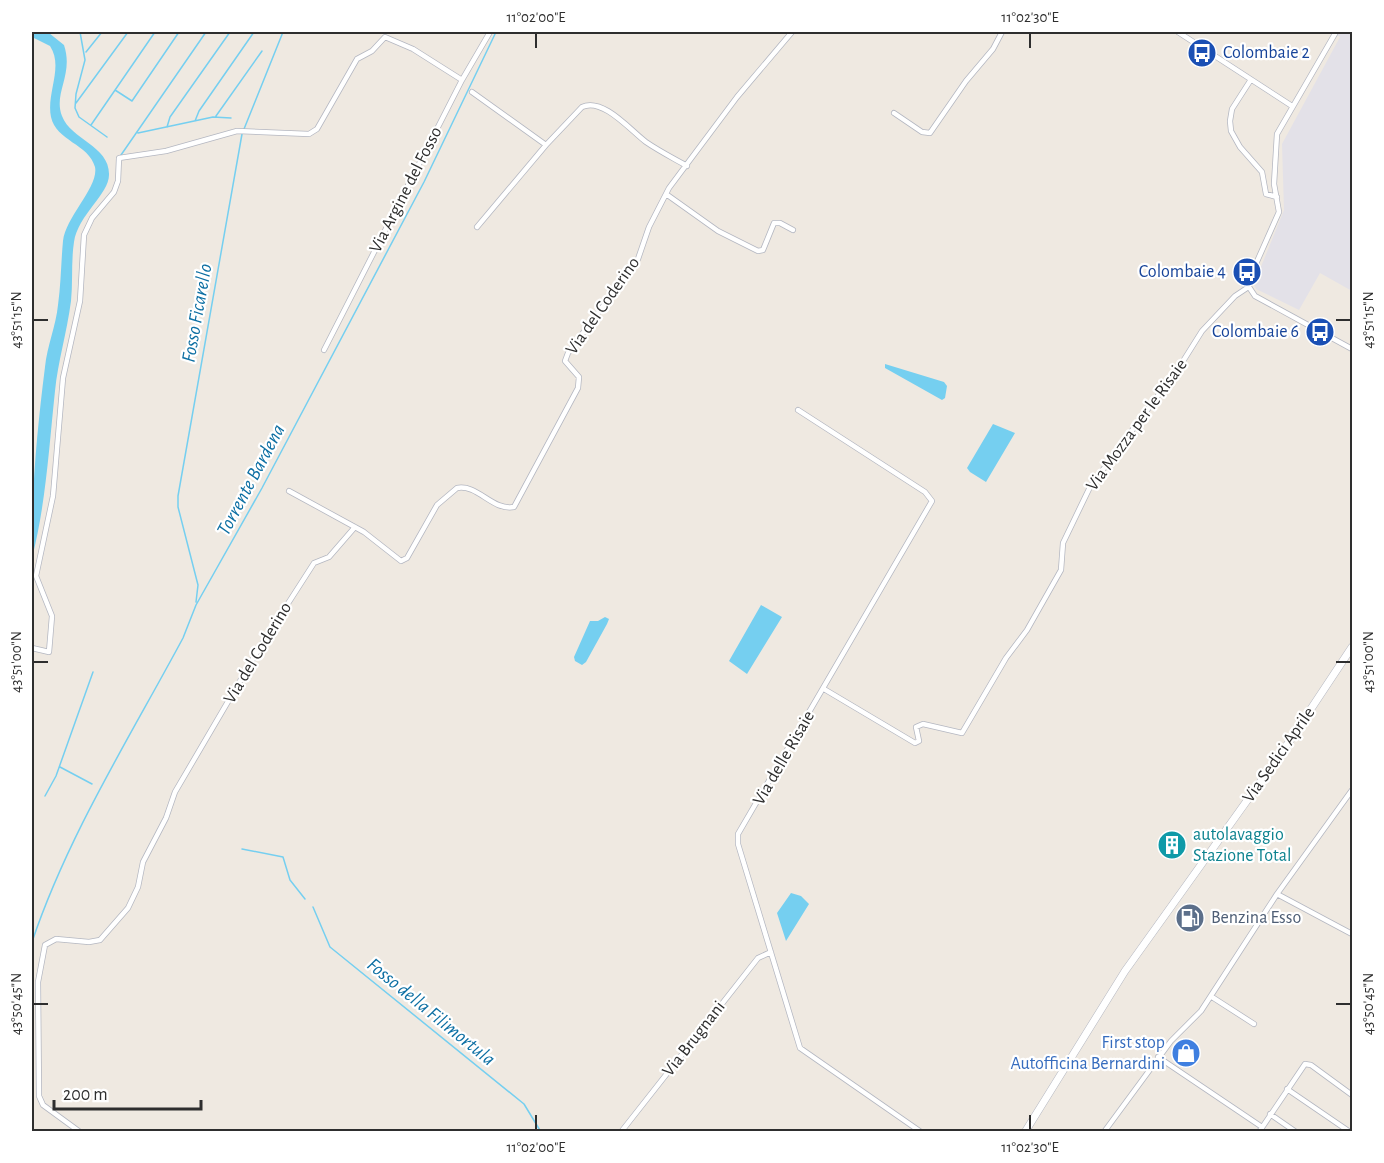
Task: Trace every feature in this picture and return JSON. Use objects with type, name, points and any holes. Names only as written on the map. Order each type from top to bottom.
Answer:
[{"type":"main road","name":"Via Sedici Aprile","points":[[1025,1131],[1125,971],[1353,647]]},
{"type":"street","name":"Via Argine del Fosso","points":[[324,350],[462,80],[490,32]]},
{"type":"street","name":"Via del Coderino","points":[[80,1131],[43,1105],[39,1096],[38,982],[45,945],[57,939],[89,942],[100,939],[128,908],[138,888],[143,862],[166,818],[175,792],[314,563],[329,557],[355,527],[401,561],[410,553],[437,506],[457,488],[467,488],[501,508],[511,508],[516,505],[578,387],[579,377],[565,361],[568,353],[638,259],[649,227],[666,194],[731,104],[792,32]]},
{"type":"street","points":[[894,113],[922,132],[930,133],[966,81],[993,50],[1002,32]]},
{"type":"street","points":[[1178,32],[1250,81],[1292,106]]},
{"type":"street","points":[[1336,32],[1277,134],[1274,165],[1279,206],[1278,219],[1248,279],[1247,288],[1255,296],[1353,349]]},
{"type":"street","points":[[32,648],[49,652],[52,616],[36,576],[53,496],[63,378],[80,302],[84,235],[92,218],[114,192],[118,181],[118,158],[166,151],[237,131],[309,134],[316,129],[357,59],[372,51],[386,37],[413,49],[462,80]]},
{"type":"street","points":[[1250,81],[1233,109],[1230,121],[1232,131],[1240,147],[1262,172],[1266,194],[1276,196]]},
{"type":"street","points":[[472,92],[546,145]]},
{"type":"street","points":[[477,227],[546,145],[582,107],[594,105],[625,123],[644,140],[687,166]]},
{"type":"street","points":[[666,194],[718,231],[758,251],[763,250],[774,223],[780,223],[793,230]]},
{"type":"street","name":"Via Mozza per le Risaie","points":[[824,689],[915,743],[919,741],[916,728],[923,724],[962,733],[1006,657],[1027,630],[1061,570],[1063,543],[1090,487],[1180,366],[1202,331],[1234,296],[1247,288]]},
{"type":"street","name":"Via delle Risaie","points":[[798,410],[925,492],[932,501],[738,834],[738,844],[804,1052],[921,1131]]},
{"type":"street","points":[[289,491],[355,527]]},
{"type":"street","points":[[1104,1131],[1158,1057],[1171,1041],[1195,1019],[1212,997],[1277,894],[1353,790]]},
{"type":"street","points":[[1277,894],[1353,934]]},
{"type":"street","name":"Via Brugnani","points":[[621,1131],[758,958],[771,951]]},
{"type":"street","points":[[1212,997],[1254,1024]]},
{"type":"street","points":[[1158,1057],[1260,1129],[1305,1064],[1311,1065],[1353,1095]]},
{"type":"street","points":[[1287,1089],[1352,1131]]},
{"type":"street","points":[[1270,1114],[1296,1131]]},
{"type":"shaded area","points":[[1332,32],[1352,32],[1352,291],[1320,273],[1299,310],[1256,289],[1254,284],[1284,210],[1282,144],[1340,37]]},
{"type":"water","points":[[32,32],[49,33],[64,45],[67,66],[60,99],[62,116],[73,131],[103,157],[108,165],[109,175],[104,190],[81,223],[74,242],[71,301],[56,380],[44,496],[32,558],[32,510],[37,439],[46,359],[58,305],[63,241],[65,231],[92,183],[95,167],[92,159],[59,132],[54,125],[50,108],[55,71],[54,54],[50,46],[32,37]]},
{"type":"water","points":[[885,364],[944,382],[947,386],[945,398],[942,400],[885,368]]},
{"type":"water","points":[[993,424],[1015,433],[986,482],[967,468]]},
{"type":"water","points":[[761,605],[782,617],[747,674],[729,661]]},
{"type":"water","points":[[605,617],[609,619],[607,624],[586,662],[582,665],[575,661],[574,657],[590,621],[598,621]]},
{"type":"water","points":[[791,893],[801,896],[809,904],[786,941],[777,913]]},
{"type":"waterway","points":[[80,32],[85,60],[76,94],[75,108],[79,117],[107,137]]},
{"type":"waterway","points":[[86,52],[102,32]]},
{"type":"waterway","points":[[76,103],[128,32]]},
{"type":"waterway","points":[[91,125],[155,32]]},
{"type":"waterway","points":[[115,90],[132,101],[179,32]]},
{"type":"waterway","points":[[121,155],[206,32]]},
{"type":"waterway","points":[[167,127],[170,117],[230,32]]},
{"type":"waterway","points":[[195,121],[199,111],[254,32]]},
{"type":"waterway","name":"Fosso Ficarello","points":[[196,602],[198,585],[178,507],[178,496],[242,134],[283,32]]},
{"type":"waterway","name":"Torrente Bardena","points":[[32,942],[63,863],[82,825],[121,749],[183,638],[196,605],[262,488],[424,182],[496,32]]},
{"type":"waterway","points":[[216,116],[262,51]]},
{"type":"waterway","points":[[138,133],[213,117],[231,118]]},
{"type":"waterway","points":[[45,796],[56,776],[93,672]]},
{"type":"waterway","points":[[60,767],[92,784]]},
{"type":"waterway","name":"Fosso della Filimortula","points":[[242,849],[283,857],[290,880],[305,899]]},
{"type":"waterway","name":"Fosso della Filimortula","points":[[313,907],[330,947],[524,1104],[541,1132]]},
{"type":"place","name":"Colombaie 2","points":[[1202,53]]},
{"type":"place","name":"Colombaie 4","points":[[1247,272]]},
{"type":"place","name":"Colombaie 6","points":[[1320,332]]},
{"type":"place","name":"autolavaggio Stazione Total","points":[[1172,845]]},
{"type":"place","name":"Benzina Esso","points":[[1190,918]]},
{"type":"place","name":"First stop Autofficina Bernardini","points":[[1186,1053]]}]
